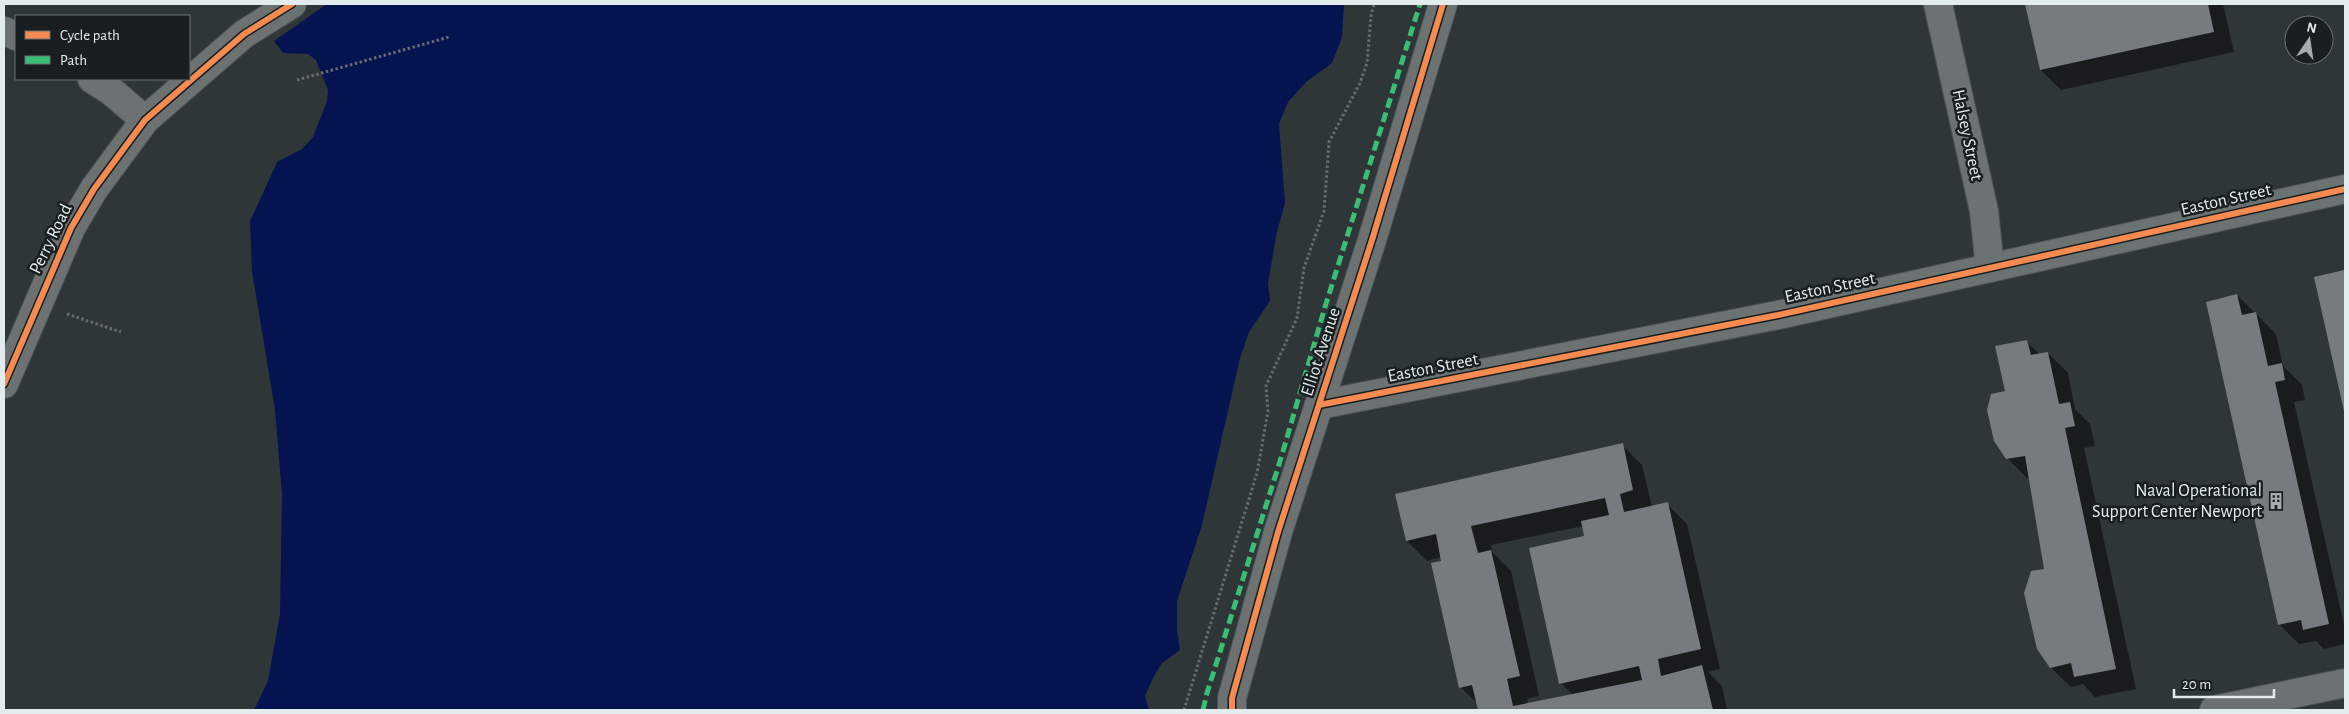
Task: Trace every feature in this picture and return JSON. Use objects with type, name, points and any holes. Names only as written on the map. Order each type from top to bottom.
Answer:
[{"type":"street","name":"Perry Road","points":[[4,384],[71,228],[94,189],[146,120],[244,34],[292,4]]},
{"type":"street","name":"Elliot Avenue","points":[[1232,710],[1232,698],[1278,532],[1443,4]]},
{"type":"street","name":"Halsey Street","points":[[1938,4],[1984,211],[1990,268]]},
{"type":"street","points":[[94,80],[111,91],[146,120]]},
{"type":"street","name":"Easton Street","points":[[1319,405],[1778,315],[2345,189]]},
{"type":"street","points":[[2214,710],[2345,683]]},
{"type":"path","points":[[1184,710],[1257,473],[1268,411],[1266,386],[1297,318],[1304,268],[1324,211],[1329,142],[1360,83],[1368,63],[1370,16],[1374,4]]},
{"type":"path","points":[[297,80],[449,37]]},
{"type":"shaded area","points":[[234,4],[1350,4],[1347,10],[1348,47],[1305,118],[1282,264],[1279,306],[1255,339],[1244,373],[1218,497],[1180,650],[1165,670],[1158,710],[254,710],[268,681],[280,614],[282,494],[275,410],[252,271],[250,221],[277,162],[294,145],[319,99],[313,77],[261,51]]},
{"type":"pier","points":[[231,4],[327,4],[274,41],[283,53],[308,54],[316,60],[328,90],[327,101],[313,137],[302,149],[277,162],[250,221],[247,221],[275,161],[292,144],[317,99],[311,79],[283,67],[265,65],[261,51],[259,52]]},
{"type":"pier","points":[[1344,4],[1352,4],[1349,11],[1350,47],[1308,119],[1299,218],[1284,265],[1282,307],[1257,340],[1246,373],[1235,428],[1234,460],[1221,498],[1198,581],[1183,651],[1167,671],[1160,710],[1149,710],[1145,696],[1153,678],[1162,663],[1180,650],[1177,630],[1177,601],[1202,525],[1240,358],[1249,332],[1270,301],[1268,284],[1276,236],[1285,203],[1279,124],[1288,102],[1306,82],[1332,63],[1342,37]]},
{"type":"building","points":[[2025,4],[2208,4],[2214,32],[2040,70]]},
{"type":"building","points":[[2344,270],[2345,276],[2344,411],[2314,277]]},
{"type":"building","name":"Naval Operational Support Center Newport","points":[[2237,294],[2242,315],[2256,312],[2268,366],[2282,363],[2285,380],[2275,382],[2329,624],[2303,630],[2301,620],[2278,625],[2206,302]]},
{"type":"building","points":[[2027,340],[2031,355],[2048,352],[2059,404],[2070,402],[2075,426],[2065,428],[2116,669],[2074,677],[2071,663],[2050,668],[2037,649],[2024,593],[2031,571],[2044,569],[2025,456],[2006,459],[1994,441],[1987,410],[1991,394],[2005,391],[1995,346]]},
{"type":"building","points":[[1623,443],[1633,490],[1620,494],[1624,512],[1668,502],[1701,649],[1658,659],[1661,676],[1702,665],[1713,710],[1478,710],[1472,685],[1459,688],[1431,563],[1441,561],[1436,534],[1406,541],[1395,494]],"holes":[[[1605,498],[1609,515],[1581,521],[1584,536],[1529,548],[1559,684],[1639,666],[1642,680],[1513,706],[1507,679],[1520,676],[1491,550],[1478,553],[1471,526]]]},
{"type":"marked path","points":[[1203,710],[1281,458],[1325,307],[1420,4]]},
{"type":"cycle path","points":[[4,384],[71,228],[94,189],[145,120],[244,34],[292,4]]},
{"type":"cycle path","points":[[1232,710],[1232,698],[1278,532],[1372,240],[1443,4]]},
{"type":"cycle path","points":[[1319,405],[1778,315],[2345,189]]},
{"type":"place","name":"Naval Operational Support Center Newport","points":[[2276,501]]}]
